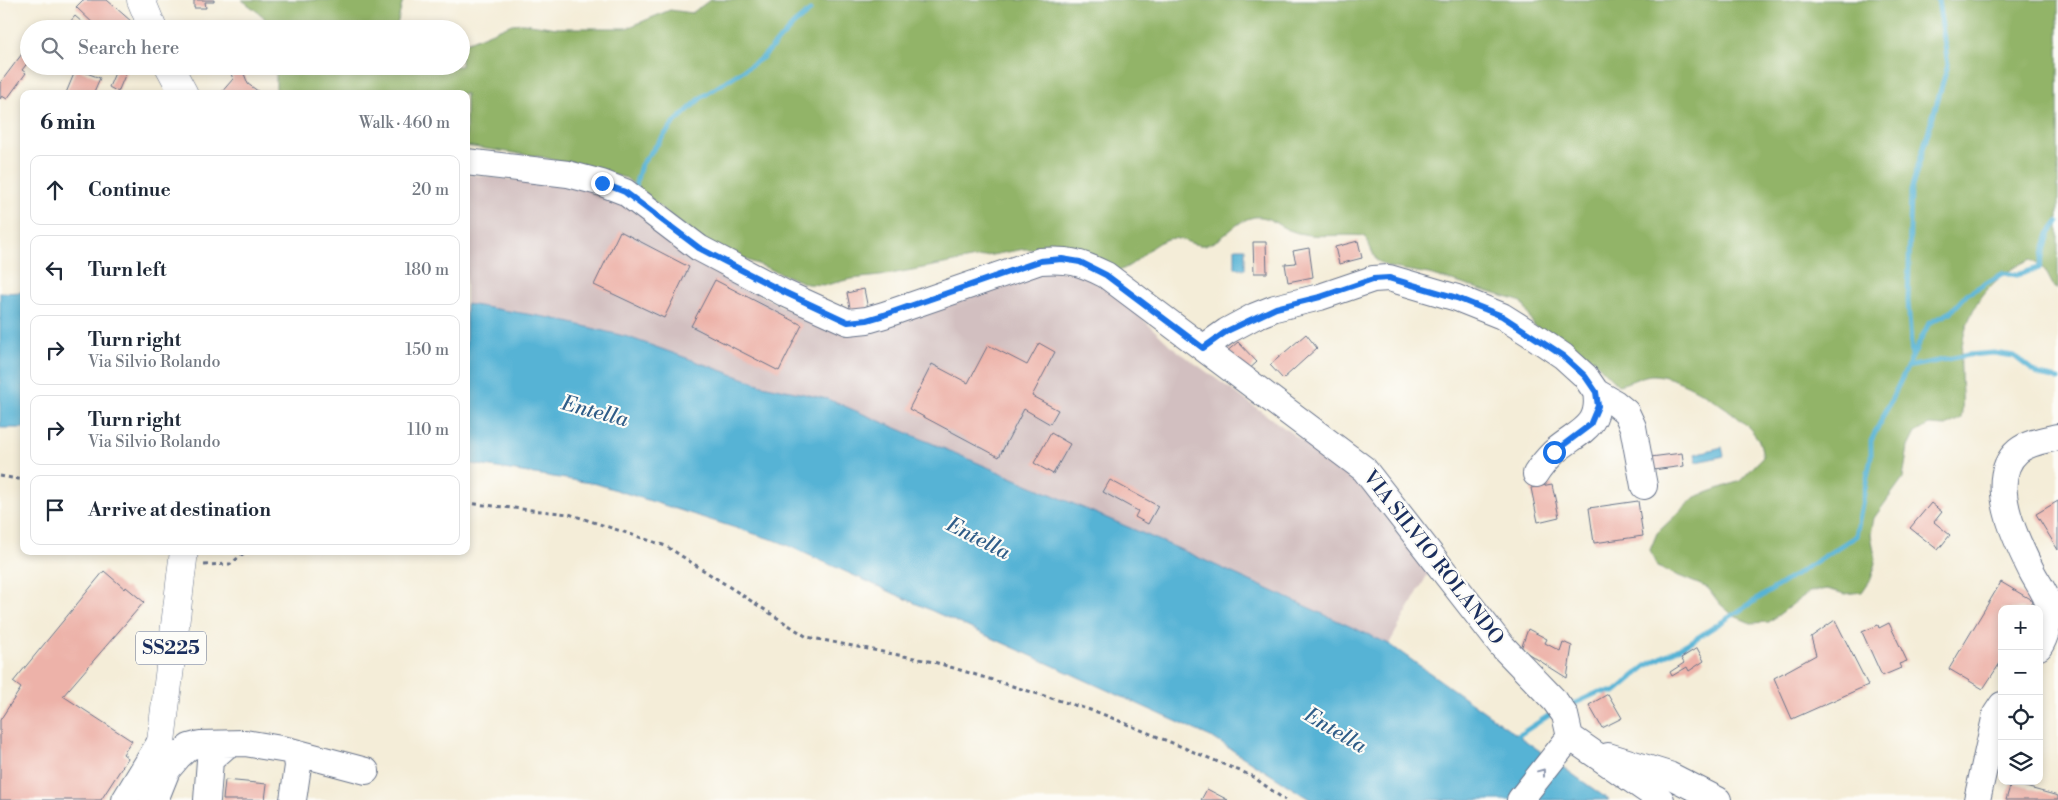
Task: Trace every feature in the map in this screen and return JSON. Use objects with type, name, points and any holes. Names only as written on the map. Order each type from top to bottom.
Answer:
[{"type":"main road","points":[[141,0],[150,20]]},
{"type":"main road","points":[[174,75],[182,90]]},
{"type":"main road","name":"SS225","points":[[155,800],[163,715],[191,558]]},
{"type":"street","name":"VIA SILVIO ROLANDO","points":[[470,162],[568,174],[602,183],[625,192],[699,248],[784,292],[848,322],[875,318],[1040,261],[1062,259],[1080,262],[1106,275],[1364,470],[1502,646],[1555,701],[1565,715],[1567,741]]},
{"type":"street","points":[[1227,331],[1276,308],[1320,297],[1373,279],[1389,278],[1457,298],[1502,316],[1563,356],[1585,376],[1596,392],[1626,412],[1633,427],[1644,486]]},
{"type":"street","points":[[1203,348],[1227,331],[1260,300]]},
{"type":"street","points":[[1536,474],[1554,452],[1590,425],[1598,406],[1596,392]]},
{"type":"street","points":[[2043,641],[2049,606],[2014,537],[2003,487],[2005,473],[2018,451],[2037,441],[2058,438]]},
{"type":"street","points":[[1977,800],[1998,711]]},
{"type":"street","points":[[163,715],[191,737],[217,744]]},
{"type":"street","points":[[1520,800],[1567,741],[1592,753],[1661,800]]},
{"type":"street","points":[[155,800],[167,770],[189,747],[246,743],[296,753],[366,771]]},
{"type":"street","points":[[125,800],[160,744]]},
{"type":"street","points":[[207,800],[210,760],[217,744]]},
{"type":"street","points":[[294,800],[298,766],[296,753]]},
{"type":"street","points":[[1592,753],[1623,759],[1669,775],[1718,800]]},
{"type":"path","points":[[0,476],[20,479]]},
{"type":"path","points":[[470,503],[569,514],[666,546],[807,637],[934,662],[1100,713],[1252,776],[1285,800]]},
{"type":"path","points":[[191,558],[231,564],[241,555]]},
{"type":"shaded area","points":[[470,174],[609,191],[695,252],[694,260],[829,331],[834,323],[1036,269],[1085,273],[1133,310],[1171,346],[1352,477],[1401,528],[1430,570],[1389,644],[1184,551],[828,399],[762,385],[551,318],[470,305]]},
{"type":"green space","points":[[242,0],[403,0],[398,20],[265,20]]},
{"type":"green space","points":[[710,0],[2058,0],[2058,289],[2054,287],[2045,270],[2031,259],[1999,278],[1977,304],[1969,319],[1961,353],[1961,418],[1946,426],[1929,425],[1915,433],[1908,447],[1903,478],[1874,518],[1871,534],[1876,563],[1871,579],[1862,592],[1845,594],[1827,589],[1809,592],[1769,622],[1751,623],[1734,616],[1720,604],[1708,588],[1657,567],[1650,550],[1657,533],[1695,497],[1740,481],[1763,457],[1759,441],[1750,429],[1726,408],[1711,398],[1681,382],[1667,377],[1650,375],[1618,385],[1590,357],[1579,349],[1554,342],[1534,326],[1522,302],[1429,274],[1388,267],[1376,260],[1365,236],[1307,235],[1284,228],[1264,217],[1254,217],[1241,222],[1212,243],[1205,245],[1181,239],[1165,240],[1118,271],[1073,249],[1024,249],[826,285],[807,284],[700,241],[626,178],[542,157],[470,147],[470,90],[276,90],[276,75],[470,75],[470,41],[512,24],[523,23],[557,28],[627,28],[670,10],[692,13]]},
{"type":"water","points":[[1235,248],[1245,248],[1245,269],[1235,268]]},
{"type":"water","points":[[20,292],[20,428],[0,428],[0,293]]},
{"type":"water","name":"Entella","points":[[470,305],[551,318],[628,337],[762,385],[828,399],[1184,551],[1389,644],[1609,800],[1311,800],[1213,738],[780,542],[597,484],[470,464]]},
{"type":"water","points":[[1722,447],[1724,456],[1697,462],[1695,454]]},
{"type":"building","points":[[83,0],[107,0],[130,20],[90,20],[76,7]]},
{"type":"building","points":[[194,0],[214,0],[214,2],[205,2],[206,8],[194,8]]},
{"type":"building","points":[[75,16],[80,20],[72,20]]},
{"type":"building","points":[[20,57],[20,75],[25,75],[7,99],[2,96],[0,99],[0,83]]},
{"type":"building","points":[[74,75],[92,75],[100,78],[95,90],[67,90]]},
{"type":"building","points":[[114,75],[125,75],[119,90],[109,87]]},
{"type":"building","points":[[231,75],[244,75],[248,84],[256,90],[223,90],[233,79]]},
{"type":"building","points":[[620,231],[689,267],[664,318],[594,285]]},
{"type":"building","points":[[1358,241],[1362,258],[1339,264],[1335,247]]},
{"type":"building","points":[[1253,242],[1266,242],[1267,273],[1254,273]]},
{"type":"building","points":[[1309,248],[1313,277],[1288,282],[1285,264],[1296,263],[1293,251]]},
{"type":"building","points":[[715,280],[802,325],[779,371],[691,326]]},
{"type":"building","points":[[864,289],[869,314],[852,317],[847,293]]},
{"type":"building","points":[[1306,334],[1317,348],[1283,379],[1270,365]]},
{"type":"building","points":[[1238,342],[1257,362],[1245,373],[1225,353]]},
{"type":"building","points":[[1039,343],[1055,352],[1032,396],[1058,410],[1050,424],[1024,409],[999,457],[909,409],[932,364],[968,383],[988,345],[1027,365]]},
{"type":"building","points":[[1051,433],[1070,444],[1053,474],[1034,463]]},
{"type":"building","points":[[1682,453],[1684,466],[1645,471],[1643,458]]},
{"type":"building","points":[[1110,480],[1158,506],[1148,524],[1135,517],[1138,511],[1103,492]]},
{"type":"building","points":[[1552,484],[1559,517],[1538,522],[1531,488]]},
{"type":"building","points":[[1638,501],[1643,536],[1594,543],[1589,508]]},
{"type":"building","points":[[2058,501],[2058,550],[2036,514]]},
{"type":"building","points":[[1931,503],[1942,512],[1934,522],[1950,535],[1938,550],[1910,528]]},
{"type":"building","points":[[104,571],[144,602],[63,696],[132,741],[123,754],[128,758],[101,800],[0,800],[0,720],[21,688],[13,682]]},
{"type":"building","points":[[2001,582],[2033,601],[2030,605],[1998,605],[1998,666],[1983,689],[1949,669]]},
{"type":"building","points":[[1835,620],[1868,685],[1792,719],[1774,678],[1816,655],[1811,637]]},
{"type":"building","points":[[1889,623],[1907,661],[1899,664],[1901,668],[1882,676],[1862,632],[1878,625],[1879,628]]},
{"type":"building","points":[[1528,629],[1547,639],[1545,643],[1560,651],[1563,642],[1572,646],[1567,678],[1521,649]]},
{"type":"building","points":[[1697,648],[1704,661],[1689,671],[1687,667],[1672,676],[1670,672],[1684,663],[1681,658]]},
{"type":"building","points":[[1608,694],[1622,718],[1602,728],[1589,705]]},
{"type":"building","points":[[225,780],[267,784],[265,800],[223,800]]},
{"type":"building","points":[[2010,785],[2018,785],[2058,796],[2058,800],[2006,800]]},
{"type":"building","points":[[1207,789],[1228,800],[1201,800]]},
{"type":"waterway","points":[[1912,356],[1908,301],[1911,190],[1948,65],[1938,0]]},
{"type":"waterway","points":[[634,190],[641,165],[673,124],[702,97],[762,58],[794,24],[810,11]]},
{"type":"waterway","points":[[1569,706],[1599,692],[1615,692],[1646,666],[1692,641],[1856,536],[1871,457],[1871,441],[1929,323],[1951,312],[1967,294],[2004,273],[2017,275],[2039,268],[2049,234],[2058,222]]},
{"type":"waterway","points":[[1907,367],[1968,355],[1994,353],[2014,356],[2039,375],[2058,379]]},
{"type":"waterway","points":[[1513,739],[1554,712]]},
{"type":"route","points":[[602,183],[625,192],[699,248],[784,292],[848,322],[867,320],[884,315],[1040,261],[1062,259],[1080,262],[1106,275],[1203,348],[1227,331],[1255,316],[1276,308],[1320,297],[1373,279],[1389,278],[1457,298],[1502,316],[1563,356],[1585,376],[1596,392],[1598,406],[1595,418],[1590,425],[1554,452]]}]
